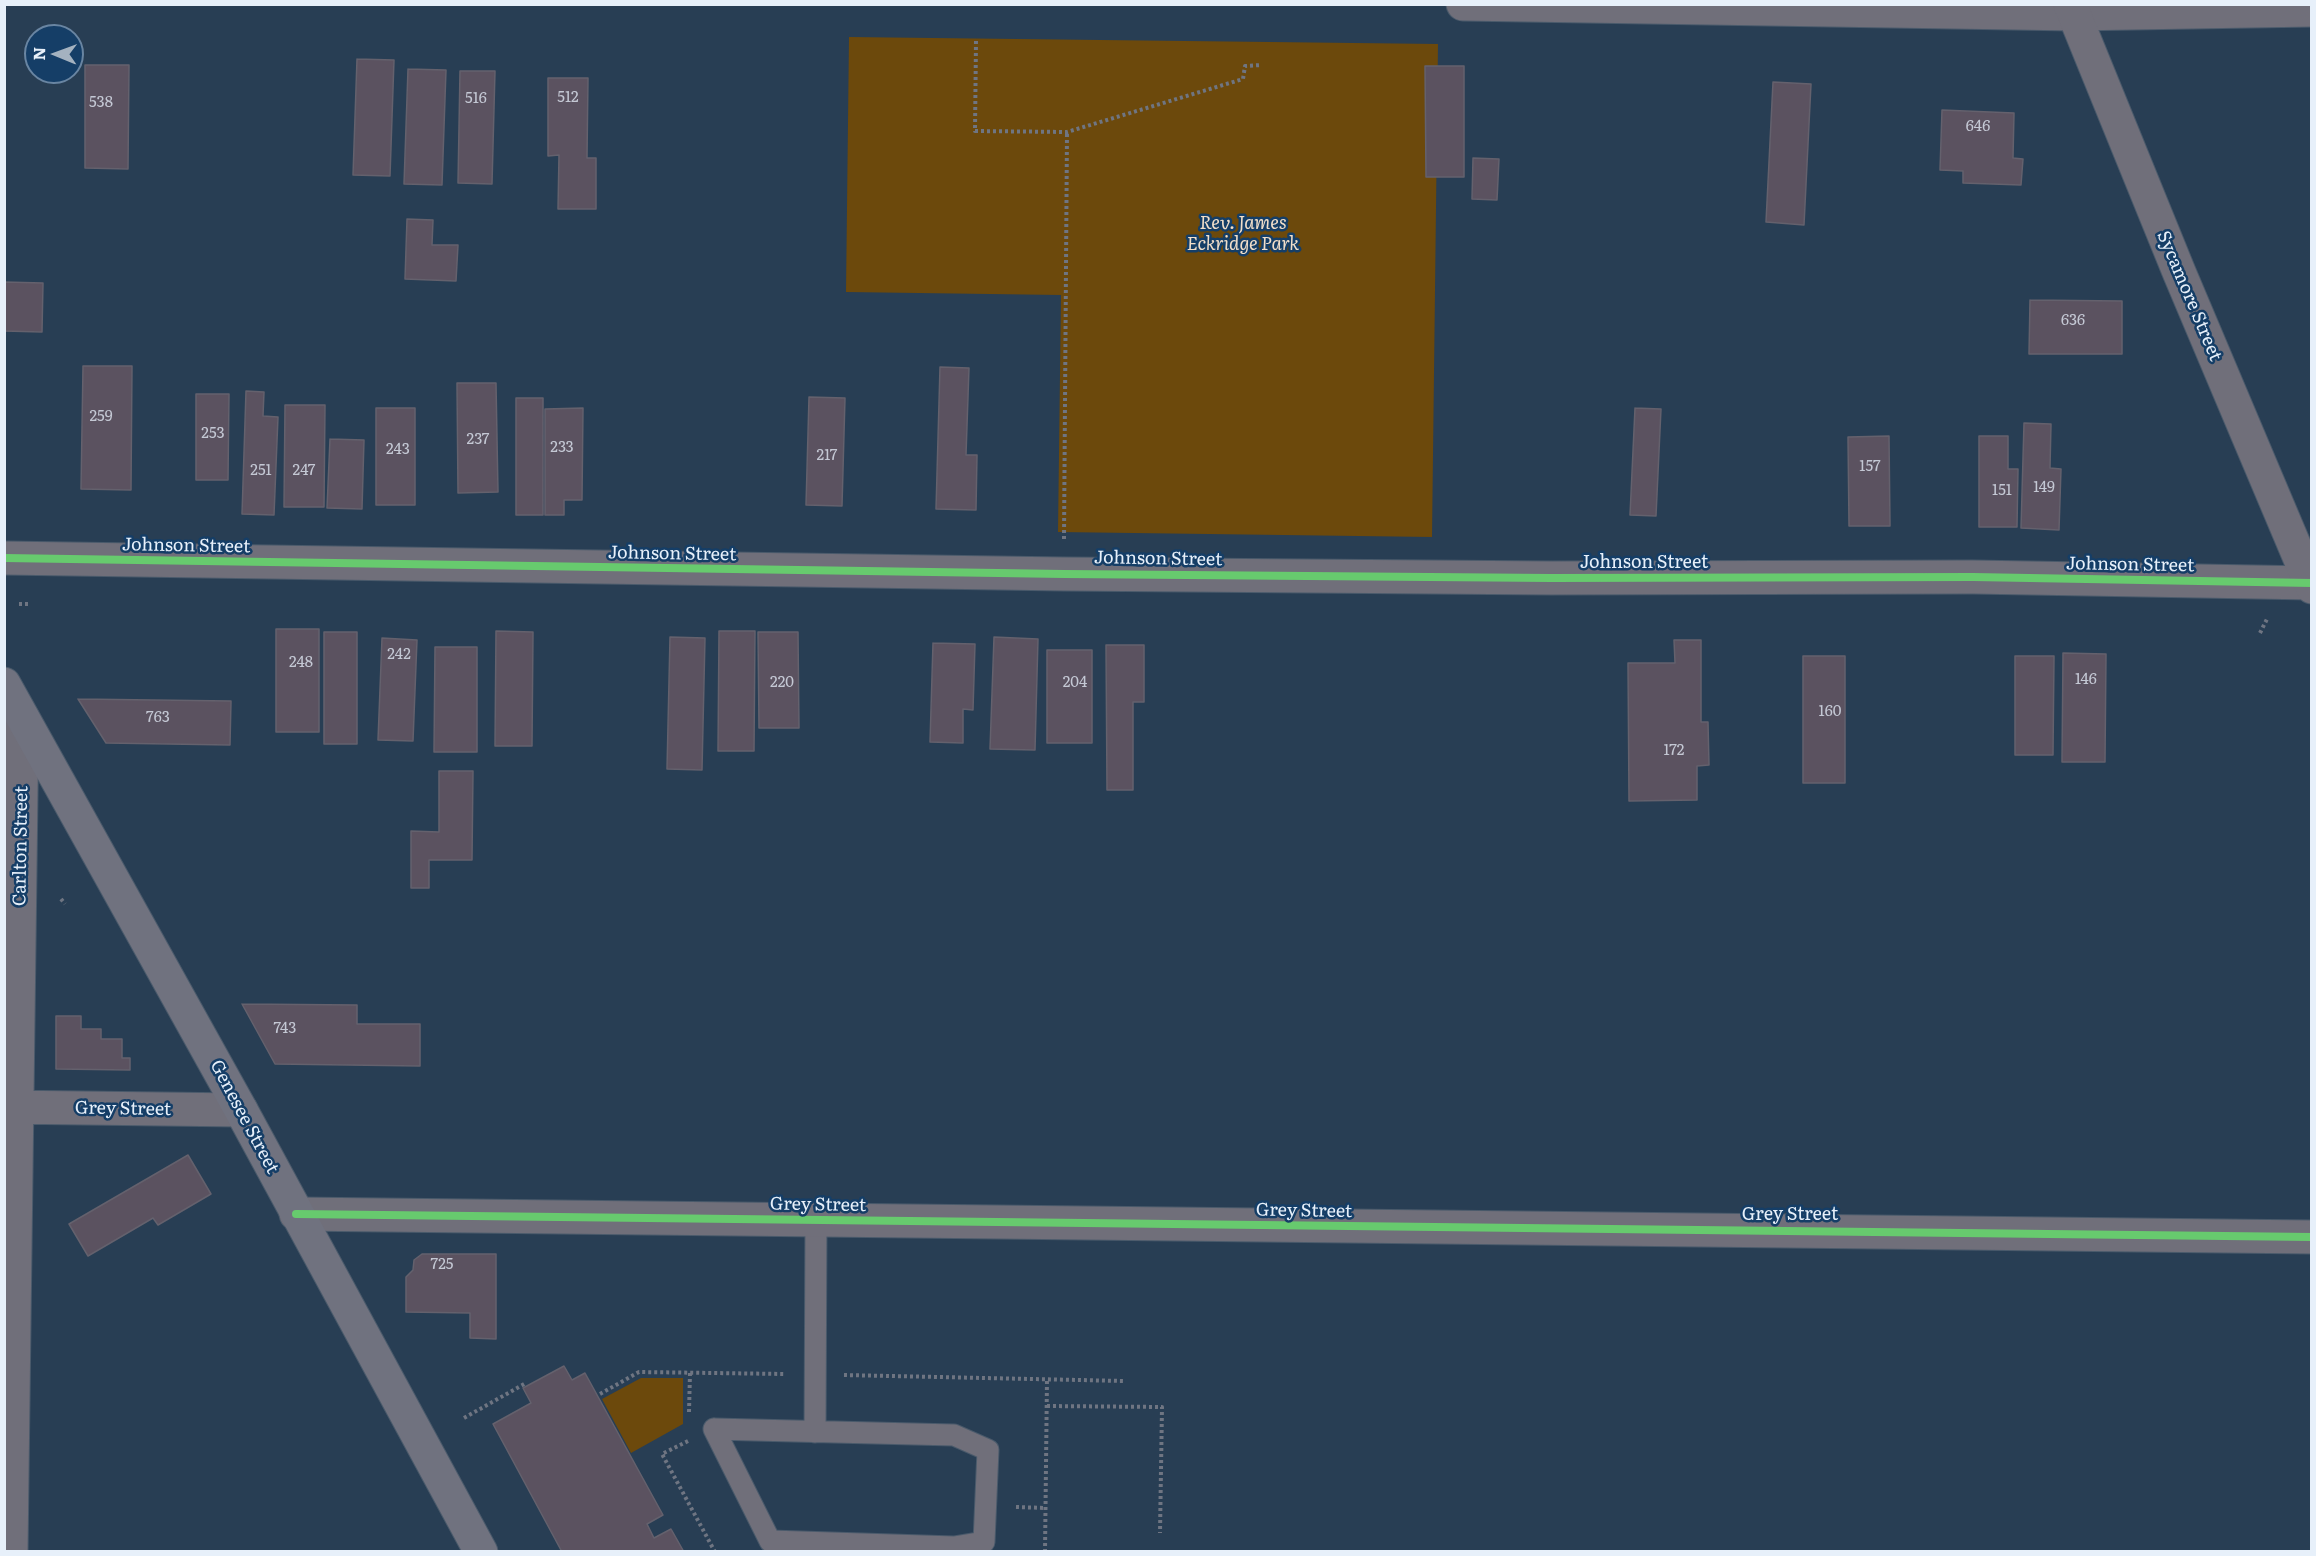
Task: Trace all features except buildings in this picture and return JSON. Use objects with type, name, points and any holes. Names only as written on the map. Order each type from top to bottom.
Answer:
[{"type":"main road","name":"Genesee Street","points":[[4,684],[241,1110],[481,1551]]},
{"type":"street","points":[[1463,4],[2312,10]]},
{"type":"street","name":"Sycamore Street","points":[[2072,9],[2179,272],[2311,584]]},
{"type":"street","name":"Johnson Street","points":[[4,558],[1064,574],[1540,578],[1973,577],[2311,584]]},
{"type":"street","name":"Carlton Street","points":[[11,1551],[11,1107],[22,717]]},
{"type":"street","name":"Grey Street","points":[[11,1107],[241,1110]]},
{"type":"street","name":"Grey Street","points":[[296,1214],[2312,1237]]},
{"type":"lane","points":[[815,1432],[816,1220]]},
{"type":"lane","points":[[714,1429],[954,1435],[988,1450],[984,1542],[954,1550],[770,1541],[714,1429]]},
{"type":"path","points":[[976,41],[975,131],[1067,132],[1243,79],[1245,66],[1262,65]]},
{"type":"path","points":[[1064,546],[1067,132]]},
{"type":"path","points":[[19,604],[31,604]]},
{"type":"path","points":[[2260,633],[2268,617]]},
{"type":"path","points":[[61,899],[65,904]]},
{"type":"path","points":[[600,1394],[639,1372],[794,1374]]},
{"type":"path","points":[[689,1418],[690,1373]]},
{"type":"path","points":[[842,1375],[1125,1381]]},
{"type":"path","points":[[1045,1551],[1047,1379]]},
{"type":"path","points":[[464,1418],[526,1383]]},
{"type":"path","points":[[1047,1406],[1162,1407],[1160,1533]]},
{"type":"path","points":[[688,1440],[662,1454],[715,1551]]},
{"type":"path","points":[[1008,1507],[1045,1508]]},
{"type":"green space","name":"Rev. James Eckridge Park","points":[[849,37],[1438,44],[1432,537],[1058,532],[1061,295],[846,292]]},
{"type":"green space","points":[[641,1378],[683,1378],[683,1424],[631,1453],[602,1399]]},
{"type":"cycle path","points":[[4,558],[1064,574],[1551,578],[1973,577],[2312,583]]},
{"type":"cycle path","points":[[296,1214],[2312,1237]]}]
